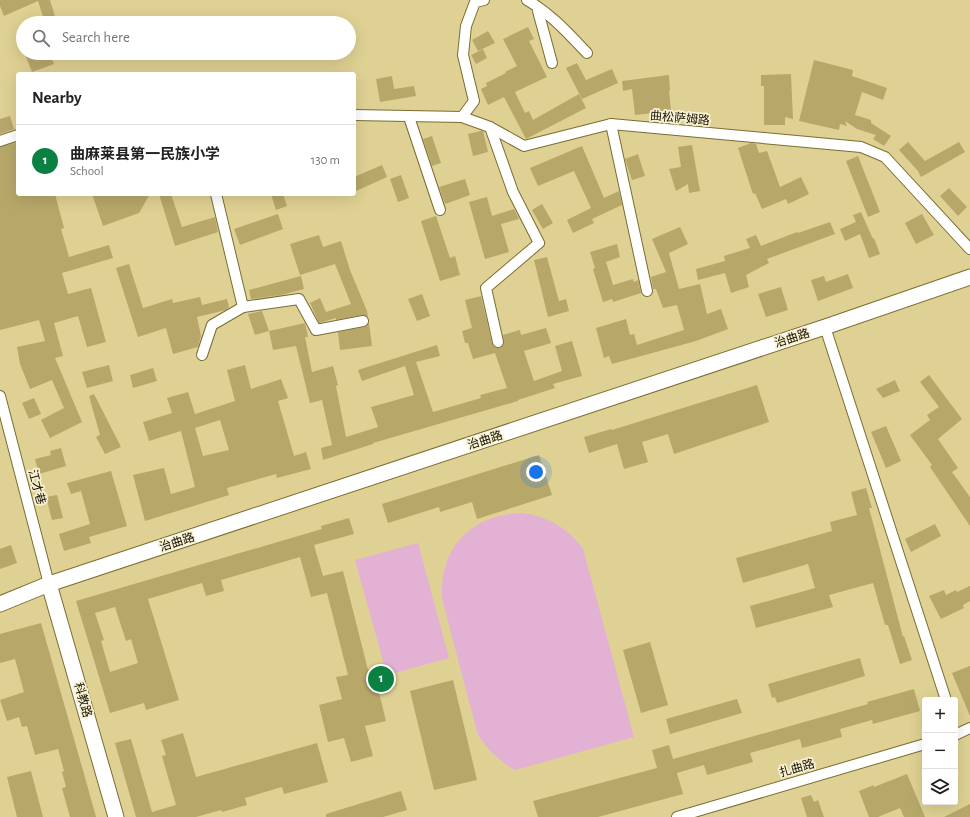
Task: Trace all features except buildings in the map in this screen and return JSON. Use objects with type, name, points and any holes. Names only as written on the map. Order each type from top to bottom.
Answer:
[{"type":"main road","name":"治曲路","points":[[0,604],[49,584],[825,327],[970,277]]},
{"type":"main road","name":"科教路","points":[[49,584],[116,817]]},
{"type":"street","points":[[462,117],[474,101],[463,55],[466,26],[475,2],[484,0]]},
{"type":"street","points":[[527,0],[560,23],[587,53]]},
{"type":"street","points":[[538,11],[552,63]]},
{"type":"street","name":"曲松萨姆路","points":[[356,115],[462,117],[490,127],[524,146],[610,124],[860,147],[885,157],[970,249]]},
{"type":"street","points":[[410,120],[440,210]]},
{"type":"street","points":[[610,124],[647,291]]},
{"type":"street","points":[[490,127],[514,192],[539,243],[486,288],[498,342]]},
{"type":"street","points":[[0,141],[16,136]]},
{"type":"street","points":[[216,196],[243,307]]},
{"type":"street","points":[[202,355],[212,325],[243,307],[299,299],[316,330],[363,321]]},
{"type":"street","points":[[825,327],[945,697]]},
{"type":"street","name":"江才巷","points":[[0,399],[49,584]]},
{"type":"street","points":[[958,732],[970,728]]},
{"type":"street","name":"扎曲路","points":[[676,817],[922,745]]},
{"type":"shaded area","points":[[522,513],[541,517],[564,529],[583,549],[634,737],[515,770],[494,755],[478,735],[442,599],[442,580],[446,564],[453,549],[462,537],[473,527],[504,515]]},
{"type":"shaded area","points":[[418,543],[449,658],[387,675],[355,560]]},
{"type":"place","name":"曲麻莱县第一民族小学","points":[[381,679]]}]
